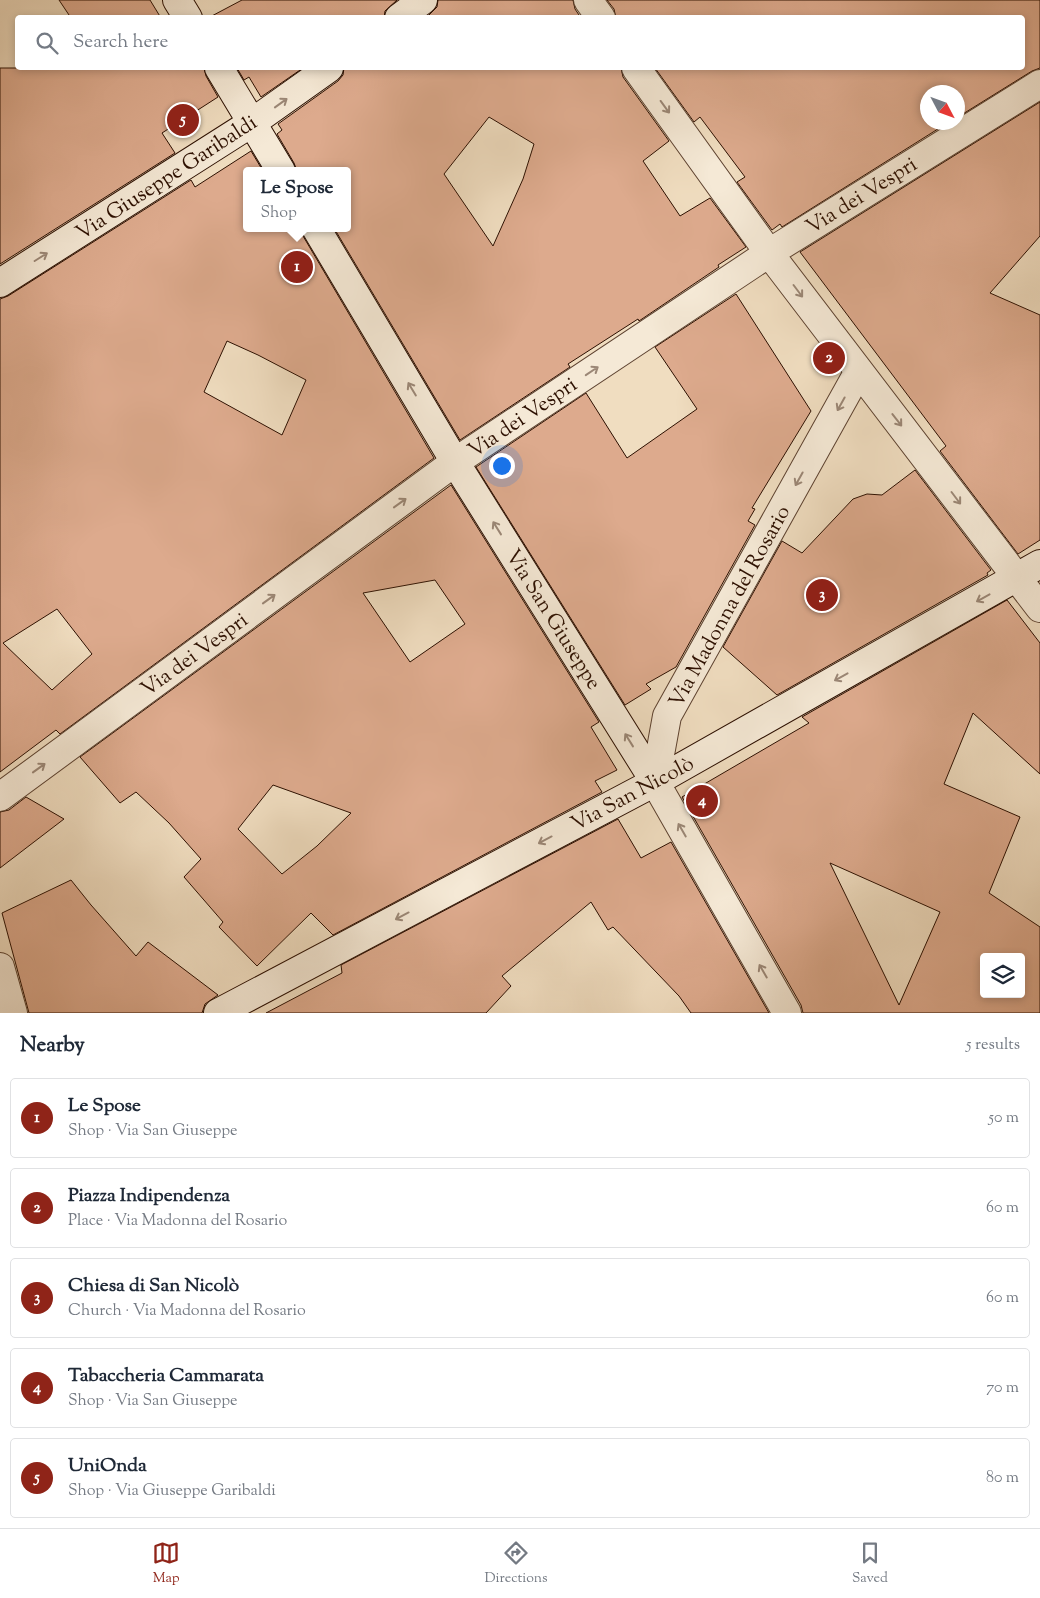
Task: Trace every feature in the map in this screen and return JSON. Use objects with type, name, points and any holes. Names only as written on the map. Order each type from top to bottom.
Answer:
[{"type":"street","points":[[177,0],[186,15]]},
{"type":"street","points":[[402,15],[423,0]]},
{"type":"street","points":[[588,0],[599,15]]},
{"type":"street","points":[[220,70],[280,167]]},
{"type":"street","name":"Via Giuseppe Garibaldi","points":[[0,283],[253,122],[326,70]]},
{"type":"street","points":[[637,70],[769,253],[1040,608]]},
{"type":"street","name":"Via dei Vespri","points":[[0,797],[455,462],[769,253],[1040,84]]},
{"type":"street","name":"Via San Giuseppe","points":[[318,232],[455,462],[655,782],[787,1013]]},
{"type":"street","name":"Via Madonna del Rosario","points":[[655,782],[668,716],[859,371]]},
{"type":"street","name":"Via San Nicolò","points":[[218,1013],[655,782],[1040,564]]},
{"type":"street","points":[[0,967],[13,1013]]},
{"type":"building","points":[[59,0],[150,0],[159,15],[69,15]]},
{"type":"building","points":[[242,0],[397,0],[385,11],[384,15],[214,15]]},
{"type":"building","points":[[438,0],[573,0],[579,15],[429,15],[437,7]]},
{"type":"building","points":[[607,0],[1040,0],[1040,68],[1032,71],[965,113],[965,85],[920,85],[920,130],[936,130],[782,227],[780,224],[772,230],[737,182],[745,177],[700,117],[694,122],[656,70],[1025,70],[1025,15],[615,15],[614,9]]},
{"type":"building","points":[[0,68],[15,68],[15,70],[204,70],[218,97],[162,133],[175,153],[0,264]]},
{"type":"building","points":[[238,70],[300,70],[261,97],[249,77],[244,80]]},
{"type":"building","points":[[344,70],[621,70],[623,77],[669,141],[643,161],[680,216],[710,198],[746,247],[639,321],[638,319],[568,364],[570,367],[460,440],[336,232],[351,232],[351,167],[296,167],[277,134],[282,130],[278,124],[338,81],[343,75]],"holes":[[[489,117],[534,144],[523,179],[493,246],[444,174]]]},
{"type":"building","points":[[1040,102],[1040,236],[990,293],[1040,315],[1040,540],[1018,554],[940,451],[946,446],[800,252]]},
{"type":"building","points":[[251,151],[261,167],[243,167],[243,232],[302,232],[434,458],[60,734],[56,730],[0,772],[0,299],[8,296],[191,180],[195,187]],"holes":[[[227,341],[306,380],[282,435],[204,392]],[[57,609],[92,654],[52,690],[3,643]]]},
{"type":"building","points":[[736,294],[811,411],[752,508],[755,509],[748,521],[755,525],[676,667],[646,684],[651,689],[625,705],[476,467],[586,393],[627,458],[697,409],[655,347]]},
{"type":"building","points":[[915,470],[991,570],[987,573],[988,575],[777,695],[723,647],[782,541],[802,553],[853,499],[867,494],[882,495]]},
{"type":"building","points":[[451,485],[599,722],[591,727],[617,770],[595,781],[602,792],[333,935],[311,913],[257,966],[219,927],[223,922],[184,877],[201,859],[169,823],[136,792],[120,803],[80,757]],"holes":[[[435,580],[465,624],[410,662],[363,593]],[[273,785],[351,813],[317,846],[282,874],[238,829]]]},
{"type":"building","points":[[1007,600],[1040,643],[1040,774],[973,713],[944,784],[1020,817],[989,893],[1040,927],[1040,1013],[803,1013],[801,1005],[682,797],[809,723],[802,717]],"holes":[[[830,863],[940,912],[899,1005]]]},
{"type":"building","points":[[26,797],[64,819],[0,868],[0,812],[9,810]]},
{"type":"building","points":[[618,819],[641,858],[671,842],[769,1013],[691,1013],[679,996],[613,927],[608,930],[591,902],[502,976],[511,986],[486,1013],[266,1013],[342,973],[341,965]]},
{"type":"building","points":[[71,880],[136,956],[148,942],[218,995],[205,1004],[202,1013],[29,1013],[2,913]]},
{"type":"place","name":"UniOnda","points":[[183,120]]},
{"type":"place","name":"Le Spose","points":[[297,267]]},
{"type":"place","name":"Piazza Indipendenza","points":[[829,358]]},
{"type":"place","name":"Chiesa di San Nicolò","points":[[822,595]]},
{"type":"place","name":"Tabaccheria Cammarata","points":[[702,801]]}]
